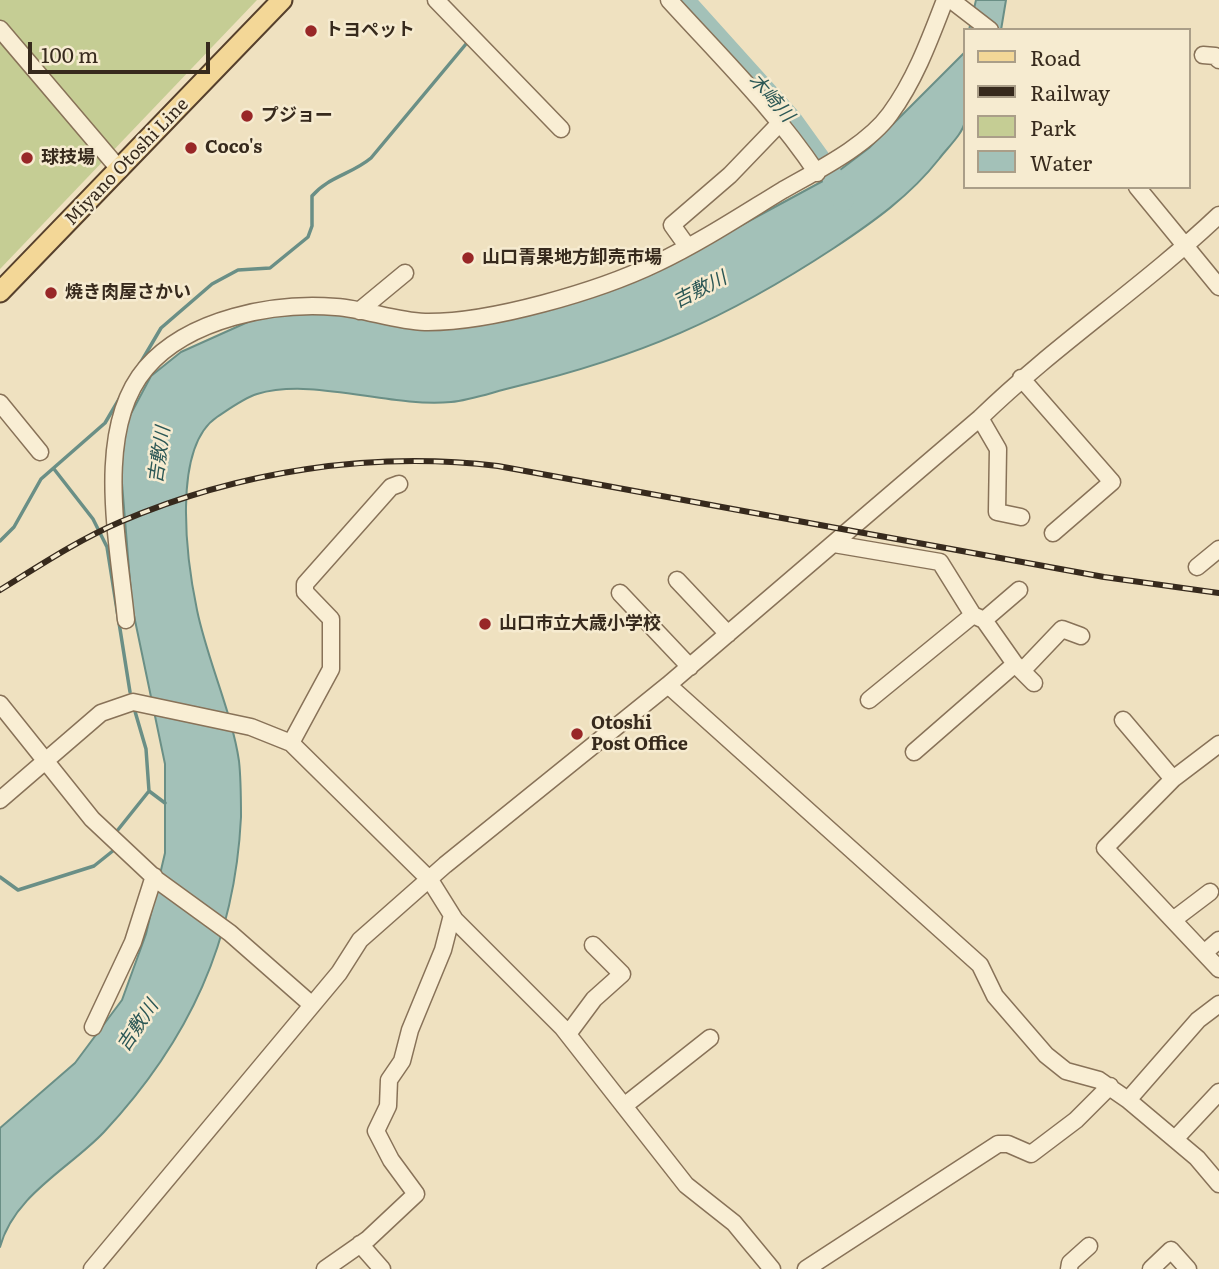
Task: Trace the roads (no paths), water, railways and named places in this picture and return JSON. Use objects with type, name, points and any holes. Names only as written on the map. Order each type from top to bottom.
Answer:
[{"type":"main road","name":"Miyano Otoshi Line","points":[[0,292],[282,0]]},
{"type":"street","points":[[436,0],[561,129]]},
{"type":"street","points":[[668,0],[780,123],[817,173]]},
{"type":"street","points":[[126,620],[115,500],[116,440],[133,388],[147,367],[186,338],[229,317],[285,306],[338,307],[425,322],[500,315],[604,283],[656,263],[817,173],[836,161],[890,116],[925,53],[945,0]]},
{"type":"street","points":[[951,0],[987,28]]},
{"type":"street","points":[[0,29],[120,170]]},
{"type":"street","points":[[687,246],[672,225],[730,175],[780,123]]},
{"type":"street","points":[[1140,189],[1219,287]]},
{"type":"street","points":[[92,1269],[339,973],[360,940],[690,667],[980,418],[1021,378],[1185,247],[1219,215]]},
{"type":"street","points":[[359,311],[405,273]]},
{"type":"street","points":[[1021,378],[1112,482],[1053,533]]},
{"type":"street","points":[[0,403],[40,452]]},
{"type":"street","points":[[980,418],[998,449],[997,512],[1021,517]]},
{"type":"street","points":[[291,743],[331,669],[331,619],[305,592],[305,584],[391,488],[400,484]]},
{"type":"street","points":[[834,544],[940,562],[978,618],[1034,683]]},
{"type":"street","points":[[1197,567],[1219,549]]},
{"type":"street","points":[[677,580],[728,634]]},
{"type":"street","points":[[869,699],[1019,590]]},
{"type":"street","points":[[620,593],[690,667]]},
{"type":"street","points":[[914,752],[1062,629],[1082,636]]},
{"type":"street","points":[[668,685],[980,965],[995,996],[1046,1055],[1066,1071],[1099,1080],[1128,1100],[1198,1158],[1219,1184]]},
{"type":"street","points":[[0,800],[101,713],[133,702],[236,724],[274,734],[291,743],[430,880],[452,915],[568,1034],[686,1185],[734,1223],[772,1269]]},
{"type":"street","points":[[0,704],[92,818],[155,878],[230,933],[312,1005]]},
{"type":"street","points":[[1124,720],[1173,779]]},
{"type":"street","points":[[1219,744],[1173,779],[1105,848],[1219,969]]},
{"type":"street","points":[[93,1027],[133,942],[155,878]]},
{"type":"street","points":[[1173,920],[1210,892]]},
{"type":"street","points":[[325,1269],[360,1244],[415,1194],[391,1160],[376,1131],[388,1106],[389,1080],[402,1061],[410,1030],[426,998],[452,915]]},
{"type":"street","points":[[1204,953],[1219,940]]},
{"type":"street","points":[[568,1034],[594,999],[622,974],[593,945]]},
{"type":"street","points":[[1128,1100],[1198,1020],[1219,1004]]},
{"type":"street","points":[[624,1106],[710,1038]]},
{"type":"street","points":[[806,1269],[998,1144],[1008,1144],[1031,1154],[1076,1120],[1110,1087]]},
{"type":"street","points":[[1175,1139],[1219,1092]]},
{"type":"street","points":[[360,1244],[382,1269]]},
{"type":"street","points":[[1069,1269],[1070,1263],[1089,1246]]},
{"type":"street","points":[[1151,1269],[1171,1250],[1188,1269]]},
{"type":"water","points":[[976,0],[1006,0],[1001,28],[969,28]]},
{"type":"water","name":"吉敷川","points":[[964,53],[964,126],[916,185],[849,238],[794,273],[718,315],[642,349],[602,363],[466,400],[427,403],[327,391],[279,390],[257,394],[242,401],[217,417],[203,432],[193,453],[188,479],[187,536],[197,610],[231,724],[239,761],[241,817],[229,906],[202,987],[160,1062],[104,1132],[44,1184],[17,1212],[0,1247],[0,1128],[75,1063],[122,1000],[146,934],[165,853],[165,764],[132,606],[121,471],[126,423],[151,376],[181,352],[250,321],[287,313],[323,312],[431,327],[677,260],[832,176],[869,148]]},
{"type":"waterway","name":"木崎川","points":[[684,0],[791,119],[832,176],[843,201]]},
{"type":"waterway","points":[[0,541],[14,527],[41,479],[105,423],[161,328],[212,284],[238,270],[270,268],[308,237],[312,226],[312,196],[325,184],[371,158],[466,44]]},
{"type":"waterway","points":[[54,469],[93,519],[107,547],[130,692]]},
{"type":"waterway","points":[[134,708],[146,749],[149,791],[165,803]]},
{"type":"waterway","points":[[117,831],[149,791]]},
{"type":"waterway","points":[[0,877],[18,890],[94,866],[114,850]]},
{"type":"railway","points":[[0,590],[89,537],[165,504],[258,478],[306,469],[402,461],[498,466],[1104,577],[1219,593]]},
{"type":"place","name":"トヨペット","points":[[311,31]]},
{"type":"place","name":"プジョー","points":[[247,116]]},
{"type":"place","name":"Coco's","points":[[191,148]]},
{"type":"place","name":"球技場","points":[[27,158]]},
{"type":"place","name":"山口青果地方卸売市場","points":[[468,258]]},
{"type":"place","name":"焼き肉屋さかい","points":[[51,293]]},
{"type":"place","name":"山口市立大歳小学校","points":[[485,624]]},
{"type":"place","name":"Otoshi Post Office","points":[[577,734]]}]
